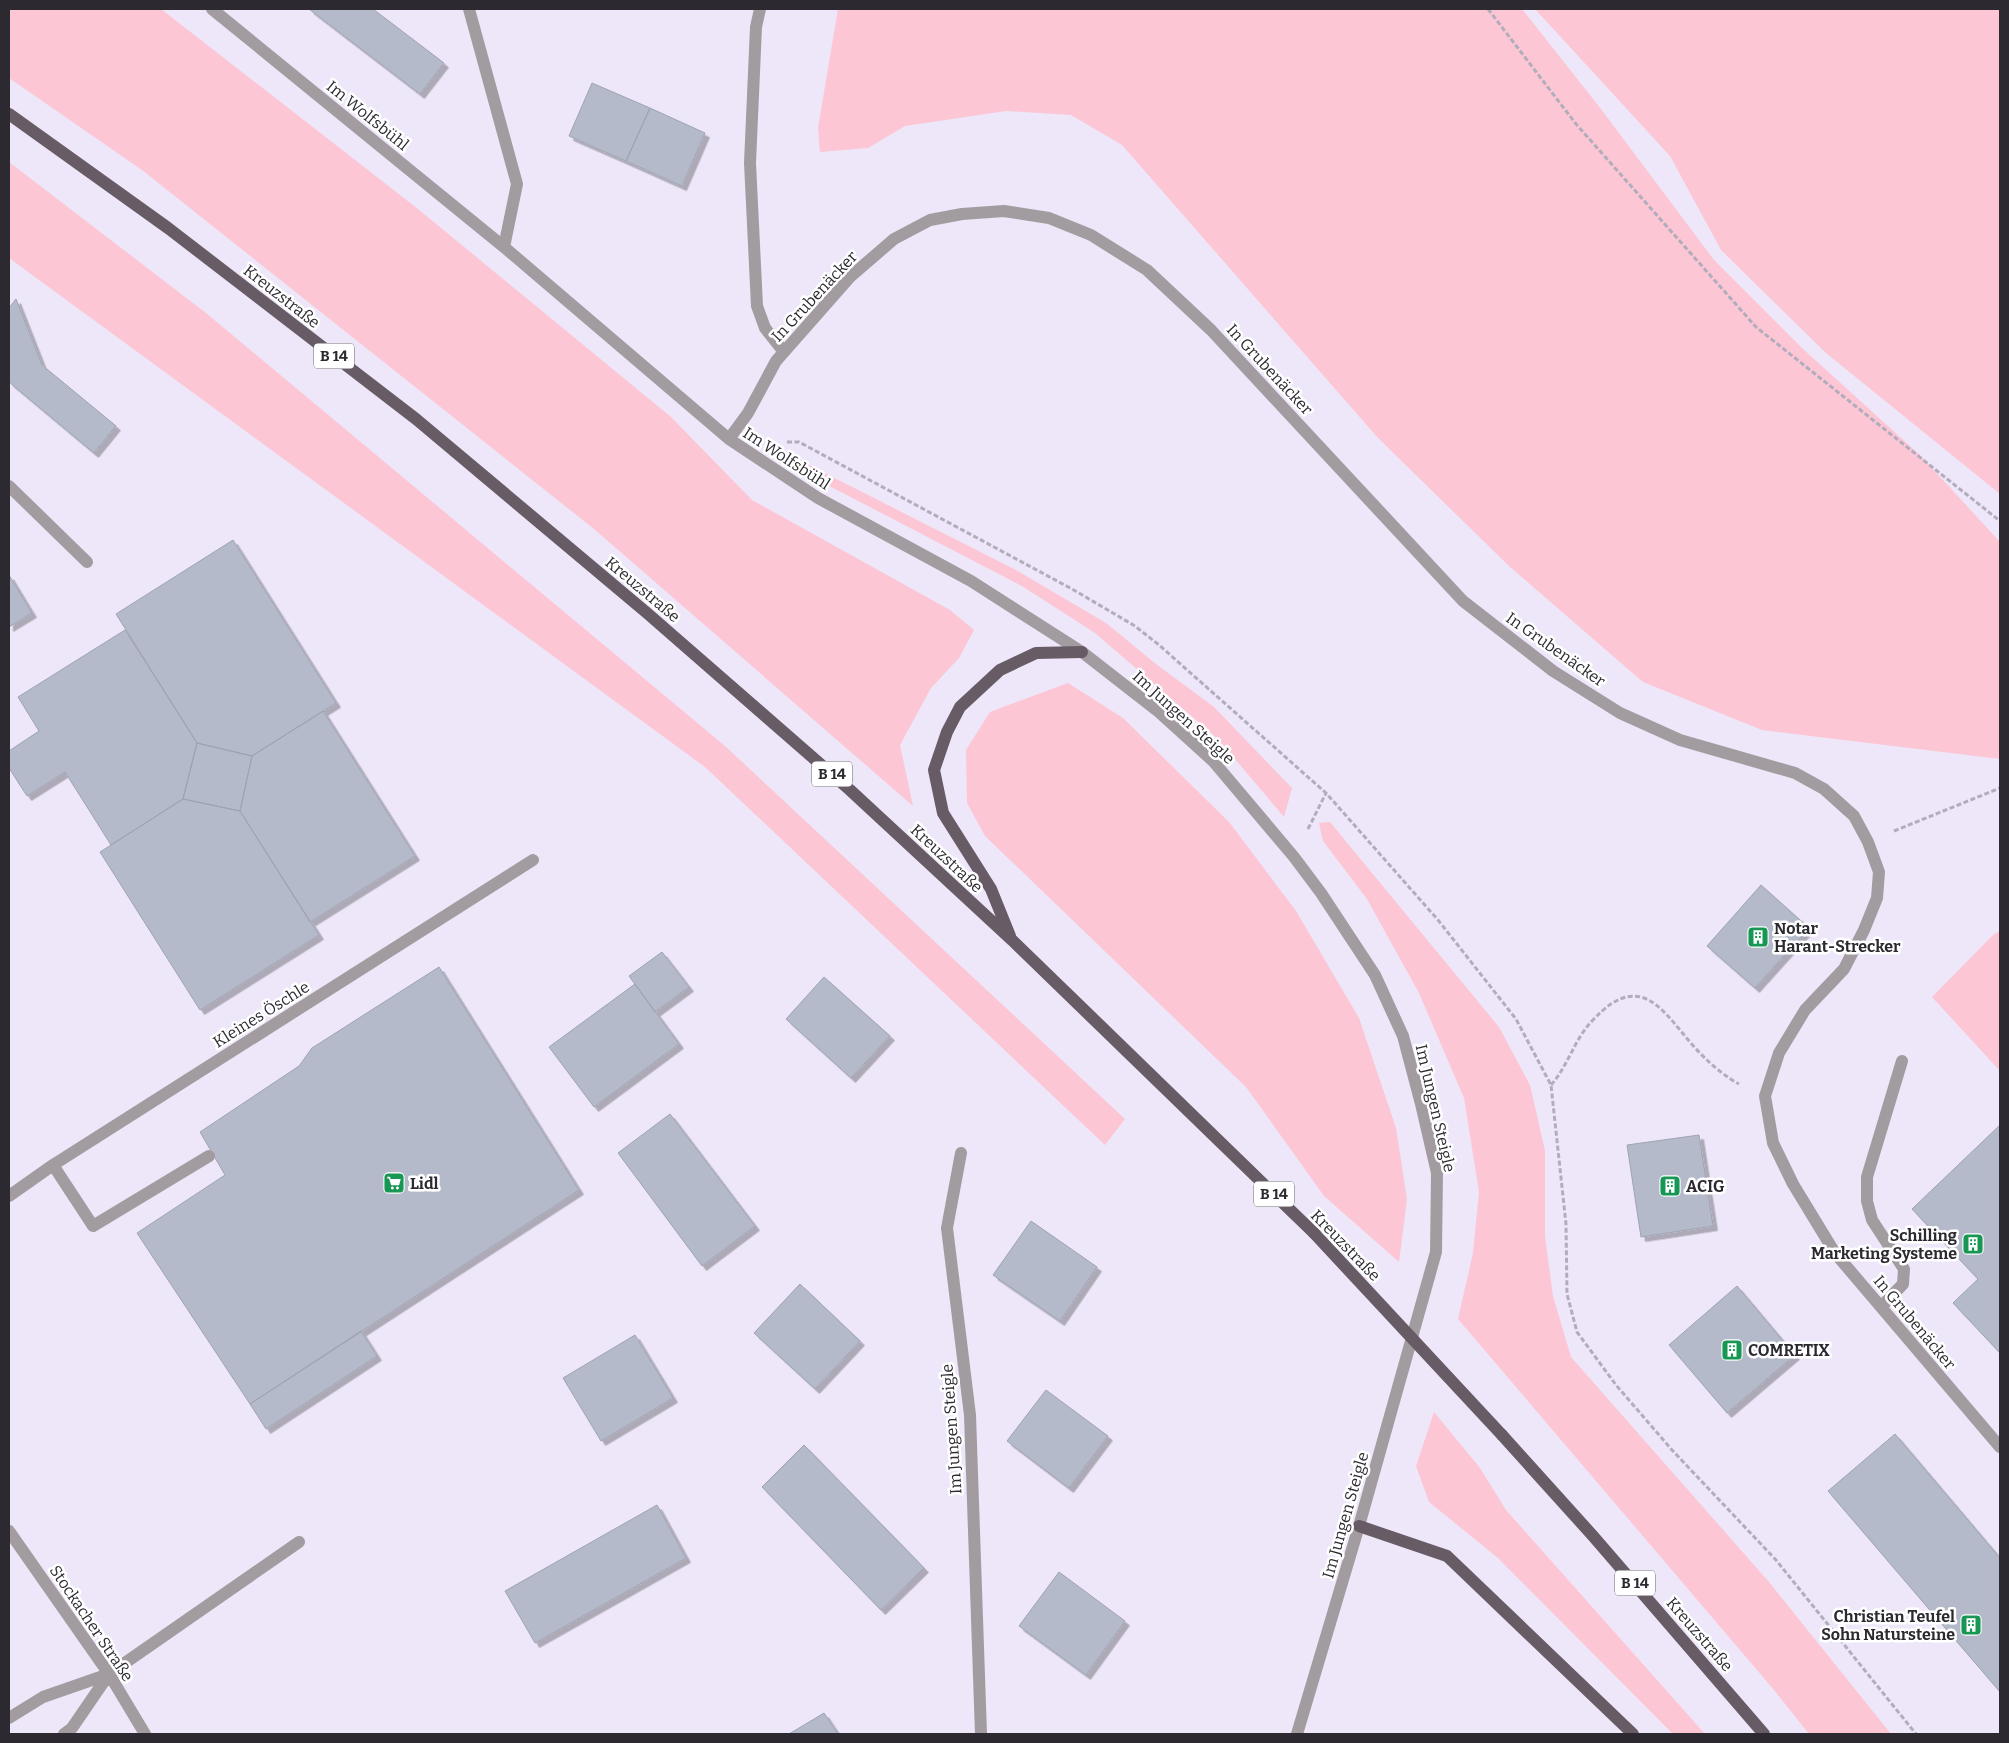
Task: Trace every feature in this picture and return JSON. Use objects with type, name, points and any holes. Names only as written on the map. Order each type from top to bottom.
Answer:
[{"type":"main road","name":"Kreuzstraße","points":[[9,114],[168,228],[416,419],[647,613],[850,790],[1012,940],[1314,1233],[1593,1536],[1764,1734]]},
{"type":"main road","points":[[1012,940],[991,889],[943,813],[934,770],[946,732],[960,707],[1000,670],[1036,653],[1082,652]]},
{"type":"main road","points":[[1359,1526],[1447,1556],[1633,1734]]},
{"type":"street","name":"Im Wolfsbühl","points":[[212,9],[504,247],[729,439],[818,498],[971,581],[1082,652]]},
{"type":"street","points":[[469,9],[517,184],[504,247]]},
{"type":"street","points":[[760,9],[756,27],[750,163],[757,306],[765,328],[784,352]]},
{"type":"street","name":"In Grubenäcker","points":[[729,439],[748,413],[776,361],[850,277],[894,240],[930,220],[962,214],[1004,211],[1049,218],[1090,235],[1147,270],[1211,330],[1463,601],[1553,671],[1620,713],[1680,740],[1795,773],[1824,789],[1854,816],[1868,842],[1879,872],[1877,898],[1844,969],[1806,1010],[1779,1053],[1765,1096],[1772,1143],[1793,1184],[1835,1253],[2000,1447]]},
{"type":"street","points":[[9,486],[87,562]]},
{"type":"street","name":"Im Jungen Steigle","points":[[1082,652],[1159,712],[1213,761],[1321,892],[1374,975],[1399,1028],[1421,1104],[1437,1173],[1436,1252],[1359,1526],[1297,1734]]},
{"type":"street","name":"Kleines Öschle","points":[[9,1196],[532,860]]},
{"type":"street","points":[[1881,1307],[1903,1284],[1904,1269],[1872,1220],[1867,1201],[1867,1177],[1902,1061]]},
{"type":"street","name":"Im Jungen Steigle","points":[[962,1153],[947,1228],[970,1415],[981,1734]]},
{"type":"street","points":[[53,1166],[93,1226],[209,1156]]},
{"type":"street","name":"Stockacher Straße","points":[[9,1531],[109,1674],[145,1734]]},
{"type":"street","points":[[9,1718],[43,1697],[109,1674],[299,1542]]},
{"type":"street","points":[[64,1734],[72,1728],[109,1674]]},
{"type":"path","points":[[1488,9],[1576,124],[1756,327],[2000,521]]},
{"type":"path","points":[[781,442],[799,442],[1072,589],[1135,626],[1326,794],[1438,920],[1516,1018],[1551,1085],[1566,1224],[1567,1294],[1577,1332],[1616,1385],[1672,1450],[1776,1560],[1916,1734]]},
{"type":"path","points":[[1868,842],[2000,788]]},
{"type":"path","points":[[1294,857],[1326,794]]},
{"type":"path","points":[[1551,1085],[1562,1073],[1574,1046],[1590,1022],[1609,1004],[1627,996],[1644,997],[1665,1011],[1705,1059],[1734,1081],[1765,1096]]},
{"type":"shaded area","points":[[9,9],[161,9],[418,209],[671,417],[752,500],[950,610],[974,630],[959,658],[931,688],[900,745],[913,806],[594,529],[142,170],[9,78]]},
{"type":"shaded area","points":[[838,9],[1522,9],[1601,109],[1714,260],[1802,348],[1921,456],[2000,542],[2000,759],[1762,730],[1643,682],[1509,566],[1378,438],[1122,145],[1071,115],[1006,111],[905,126],[868,148],[820,152],[818,128]]},
{"type":"shaded area","points":[[1535,9],[2000,9],[2000,494],[1826,353],[1721,250],[1670,156]]},
{"type":"shaded area","points":[[9,162],[206,313],[725,746],[1125,1119],[1105,1145],[705,767],[9,258]]},
{"type":"shaded area","points":[[797,459],[1016,570],[1106,623],[1156,664],[1214,707],[1292,788],[1284,817],[1218,739],[1095,633],[1022,586],[812,477]]},
{"type":"shaded area","points":[[1068,683],[1123,718],[1229,822],[1296,911],[1359,1018],[1396,1128],[1407,1199],[1399,1262],[1324,1196],[1246,1087],[985,836],[967,803],[966,750],[990,712]]},
{"type":"shaded area","points":[[1330,822],[1499,1027],[1530,1085],[1545,1151],[1545,1236],[1553,1296],[1571,1357],[1769,1582],[1891,1734],[1809,1734],[1774,1690],[1458,1319],[1473,1253],[1479,1192],[1464,1098],[1419,993],[1367,899],[1323,841],[1319,823]]},
{"type":"shaded area","points":[[2000,931],[2000,1071],[1932,997],[1994,934]]},
{"type":"shaded area","points":[[1434,1412],[1480,1468],[1506,1510],[1705,1734],[1673,1734],[1498,1558],[1429,1502],[1416,1466]]},
{"type":"building","points":[[309,9],[373,9],[444,63],[420,94]]},
{"type":"building","points":[[592,83],[650,108],[626,161],[569,136]]},
{"type":"building","points":[[650,108],[705,133],[682,186],[626,161]]},
{"type":"building","points":[[16,299],[42,365],[116,426],[94,453],[9,382],[9,308]]},
{"type":"building","points":[[233,540],[336,703],[252,756],[197,743],[116,614]]},
{"type":"building","points":[[9,575],[32,613],[9,627]]},
{"type":"building","points":[[125,630],[197,743],[183,799],[111,845],[65,772],[27,796],[9,768],[9,751],[39,731],[18,697]]},
{"type":"building","points":[[323,711],[415,856],[310,922],[240,811],[252,756]]},
{"type":"building","points":[[197,743],[252,756],[240,811],[183,799]]},
{"type":"building","points":[[183,799],[240,811],[319,935],[200,1010],[100,852]]},
{"type":"building","name":"Notar Harant-Strecker","points":[[1761,885],[1809,928],[1755,988],[1707,946]]},
{"type":"building","points":[[662,952],[689,987],[655,1012],[629,976]]},
{"type":"building","name":"Lidl","points":[[439,967],[579,1190],[250,1404],[137,1233],[225,1175],[200,1132],[299,1066],[312,1048]]},
{"type":"building","points":[[824,977],[890,1036],[851,1078],[786,1019]]},
{"type":"building","points":[[635,984],[679,1044],[594,1107],[549,1047]]},
{"type":"building","points":[[670,1114],[755,1226],[702,1266],[618,1153]]},
{"type":"building","name":"Schilling Marketing Systeme","points":[[2000,1125],[2000,1353],[1953,1303],[1978,1279],[1912,1209]]},
{"type":"building","name":"ACIG","points":[[1699,1135],[1713,1226],[1641,1237],[1627,1145]]},
{"type":"building","points":[[1031,1221],[1097,1267],[1060,1321],[993,1275]]},
{"type":"building","points":[[800,1284],[860,1341],[815,1389],[754,1333]]},
{"type":"building","name":"COMRETIX","points":[[1737,1286],[1795,1355],[1727,1413],[1669,1345]]},
{"type":"building","points":[[361,1331],[377,1356],[266,1429],[250,1404]]},
{"type":"building","points":[[635,1335],[673,1398],[601,1441],[563,1378]]},
{"type":"building","points":[[1046,1390],[1108,1436],[1069,1488],[1007,1441]]},
{"type":"building","name":"Christian Teufel Sohn Natursteine","points":[[1895,1434],[2000,1558],[2000,1692],[1828,1491]]},
{"type":"building","points":[[804,1445],[924,1568],[881,1610],[762,1487]]},
{"type":"building","points":[[657,1505],[686,1558],[535,1643],[505,1591]]},
{"type":"building","points":[[1059,1572],[1125,1621],[1086,1675],[1019,1626]]},
{"type":"building","points":[[824,1713],[838,1734],[789,1734]]},
{"type":"place","name":"Notar Harant-Strecker","points":[[1758,937]]},
{"type":"place","name":"Lidl","points":[[394,1183]]},
{"type":"place","name":"ACIG","points":[[1670,1186]]},
{"type":"place","name":"Schilling Marketing Systeme","points":[[1973,1244]]},
{"type":"place","name":"COMRETIX","points":[[1732,1350]]},
{"type":"place","name":"Christian Teufel Sohn Natursteine","points":[[1971,1625]]}]
